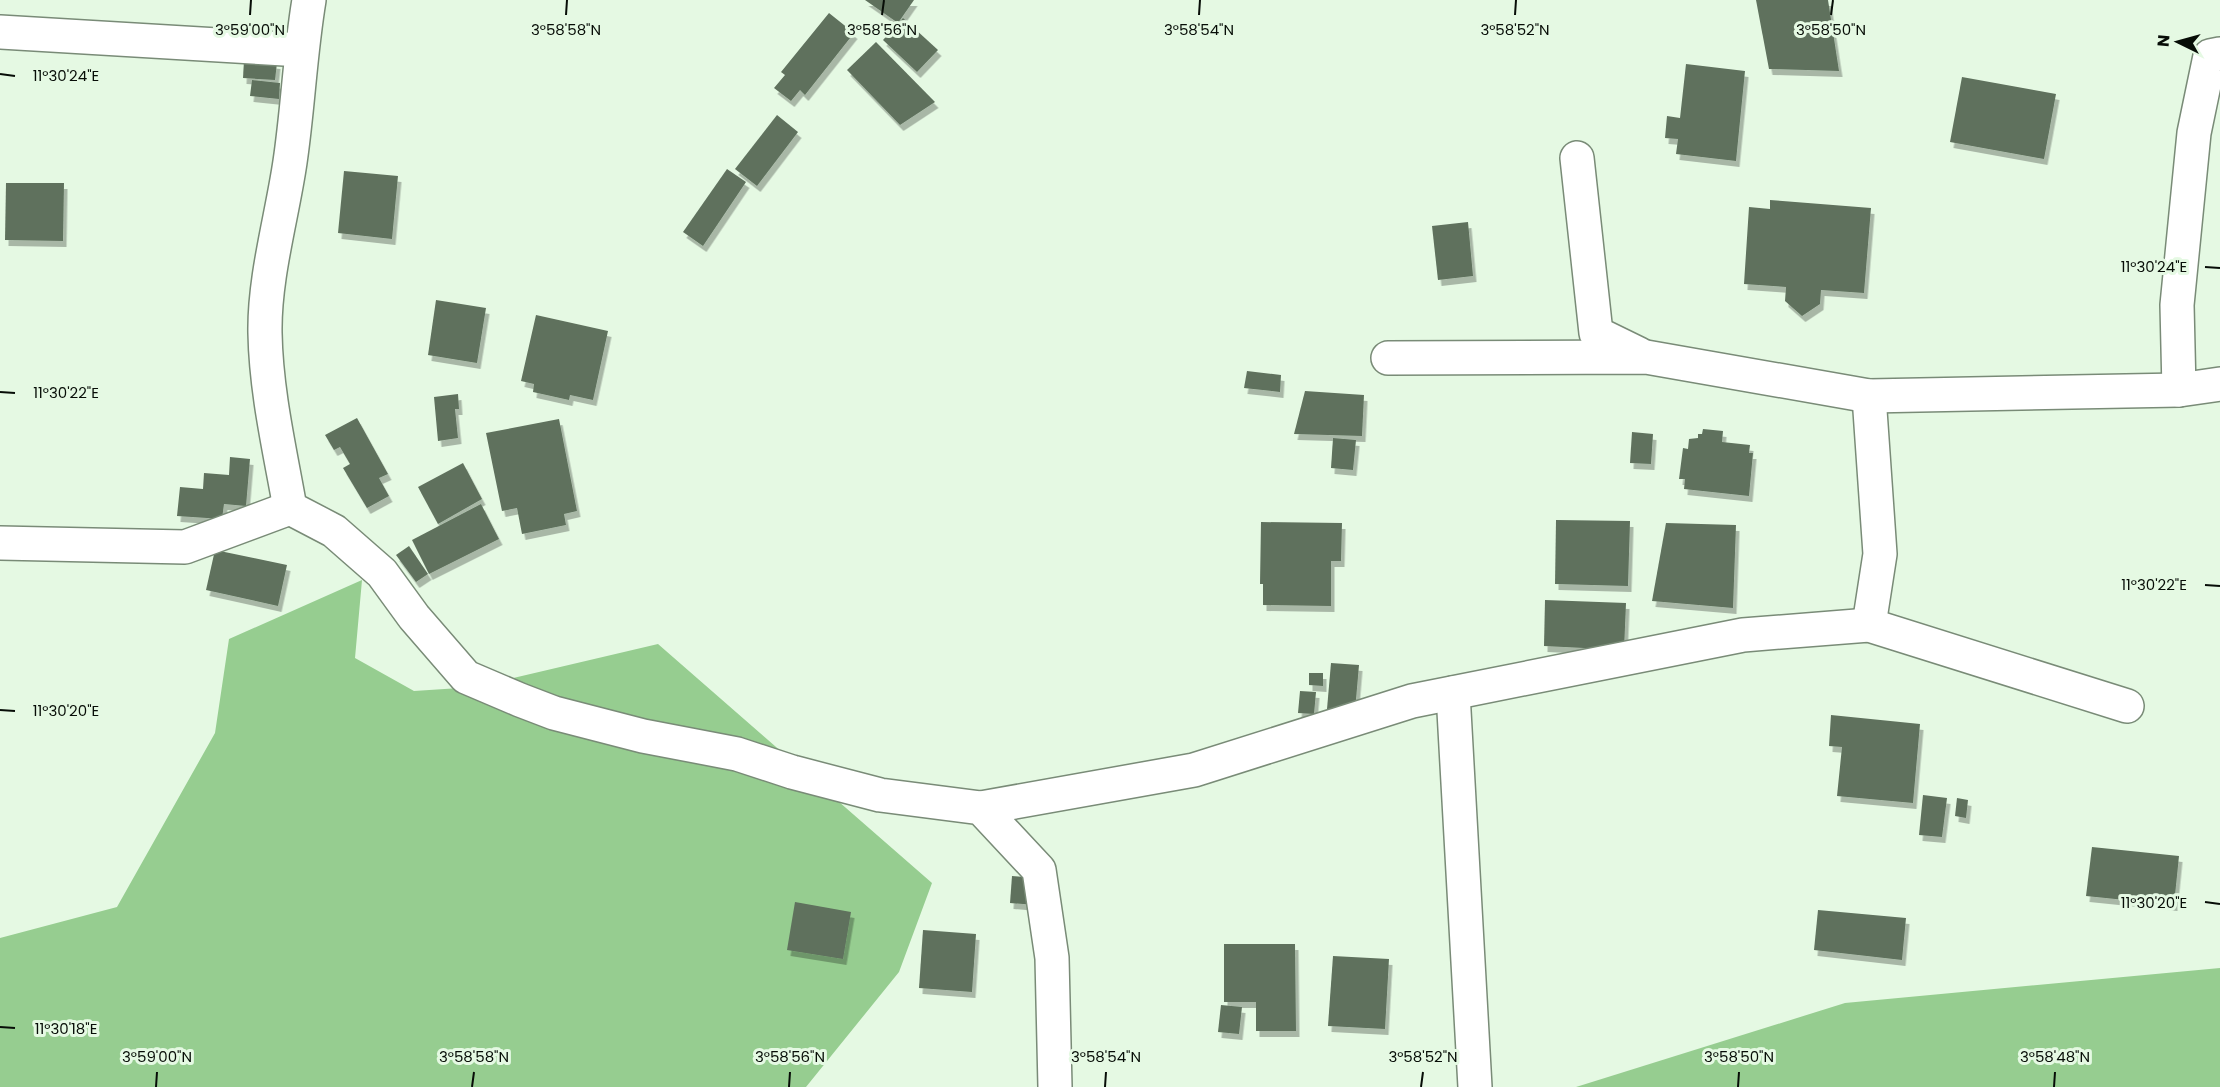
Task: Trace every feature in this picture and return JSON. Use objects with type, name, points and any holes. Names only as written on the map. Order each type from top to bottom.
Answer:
[{"type":"street","points":[[290,508],[271,400],[265,332],[272,263],[290,162],[301,50],[309,0]]},
{"type":"street","points":[[0,32],[301,50]]},
{"type":"street","points":[[2178,390],[2177,305],[2194,133],[2210,56],[2220,54]]},
{"type":"street","points":[[1577,158],[1596,333],[1646,357]]},
{"type":"street","points":[[1388,358],[1646,357],[1869,396],[2178,390],[2220,384]]},
{"type":"street","points":[[1869,396],[1880,554],[1869,625]]},
{"type":"street","points":[[0,543],[185,547],[290,508],[333,531],[382,573],[414,617],[466,677],[554,713],[643,736],[737,754],[792,772],[880,795],[981,808],[1194,770],[1412,701],[1743,635],[1869,625],[2127,706]]},
{"type":"street","points":[[1453,693],[1475,1087]]},
{"type":"street","points":[[981,808],[1039,870],[1052,958],[1055,1087]]},
{"type":"green space","points":[[362,580],[355,658],[414,691],[475,687],[658,644],[932,883],[899,972],[806,1087],[0,1087],[0,938],[117,907],[215,733],[229,639]]},
{"type":"green space","points":[[2220,968],[2220,1087],[1576,1087],[1845,1003]]},
{"type":"building","points":[[865,0],[914,0],[898,23]]},
{"type":"building","points":[[1756,0],[1828,0],[1839,71],[1769,69]]},
{"type":"building","points":[[829,13],[854,33],[805,95],[800,90],[791,101],[774,88],[785,75],[781,72]]},
{"type":"building","points":[[903,18],[938,50],[917,72],[883,40]]},
{"type":"building","points":[[876,42],[935,102],[900,125],[847,70]]},
{"type":"building","points":[[244,60],[277,63],[275,80],[243,78]]},
{"type":"building","points":[[1686,64],[1745,71],[1736,161],[1676,154],[1678,139],[1665,138],[1667,116],[1680,118]]},
{"type":"building","points":[[1962,77],[2056,94],[2044,159],[1950,142]]},
{"type":"building","points":[[252,80],[280,83],[279,99],[250,96]]},
{"type":"building","points":[[777,115],[798,132],[757,186],[735,169]]},
{"type":"building","points":[[727,169],[746,182],[703,246],[683,232]]},
{"type":"building","points":[[344,171],[398,176],[392,239],[338,233]]},
{"type":"building","points":[[6,183],[64,183],[63,241],[5,240]]},
{"type":"building","points":[[1770,200],[1871,208],[1864,293],[1821,290],[1820,304],[1802,316],[1785,301],[1786,287],[1744,284],[1749,207],[1770,209]]},
{"type":"building","points":[[1468,222],[1473,276],[1438,280],[1432,226]]},
{"type":"building","points":[[436,300],[486,308],[477,363],[428,355]]},
{"type":"building","points":[[536,315],[608,331],[593,400],[570,395],[569,400],[533,392],[534,384],[521,381]]},
{"type":"building","points":[[1247,371],[1281,375],[1280,392],[1244,388]]},
{"type":"building","points":[[1305,391],[1364,395],[1362,436],[1294,434]]},
{"type":"building","points":[[458,394],[459,409],[455,409],[458,438],[438,441],[434,397]]},
{"type":"building","points":[[357,418],[388,474],[379,478],[389,496],[367,508],[343,468],[350,464],[340,447],[334,450],[325,435]]},
{"type":"building","points":[[559,419],[577,511],[564,514],[566,525],[522,534],[517,508],[502,511],[486,433]]},
{"type":"building","points":[[1703,429],[1723,431],[1722,442],[1750,445],[1749,453],[1753,453],[1749,496],[1684,489],[1685,479],[1679,479],[1683,448],[1688,449],[1689,439],[1698,438],[1698,434],[1702,434]]},
{"type":"building","points":[[1632,432],[1653,434],[1651,464],[1630,463]]},
{"type":"building","points":[[1333,438],[1356,440],[1353,470],[1331,468]]},
{"type":"building","points":[[230,457],[250,459],[246,506],[224,504],[222,519],[177,516],[180,487],[203,489],[204,473],[229,475]]},
{"type":"building","points":[[463,463],[482,499],[438,524],[418,487]]},
{"type":"building","points":[[481,504],[499,539],[429,574],[412,540]]},
{"type":"building","points":[[1556,520],[1630,521],[1628,586],[1555,584]]},
{"type":"building","points":[[1261,522],[1342,523],[1341,561],[1331,561],[1331,606],[1263,605],[1263,584],[1260,584]]},
{"type":"building","points":[[1666,523],[1736,525],[1733,608],[1652,601]]},
{"type":"building","points":[[409,546],[428,574],[416,582],[396,555]]},
{"type":"building","points":[[215,550],[287,565],[278,606],[206,590]]},
{"type":"building","points":[[1545,600],[1626,603],[1624,650],[1544,646]]},
{"type":"building","points":[[1331,663],[1359,665],[1355,711],[1327,709]]},
{"type":"building","points":[[1309,673],[1323,673],[1323,686],[1309,685]]},
{"type":"building","points":[[1300,691],[1316,692],[1314,714],[1298,713]]},
{"type":"building","points":[[1831,715],[1920,724],[1913,803],[1837,796],[1842,747],[1829,746]]},
{"type":"building","points":[[1923,795],[1947,798],[1942,837],[1919,835]]},
{"type":"building","points":[[1957,798],[1968,800],[1966,818],[1955,816]]},
{"type":"building","points":[[2092,847],[2179,856],[2174,905],[2086,896]]},
{"type":"building","points":[[1012,876],[1037,878],[1035,905],[1010,903]]},
{"type":"building","points":[[795,902],[851,912],[843,959],[787,950]]},
{"type":"building","points":[[1818,910],[1906,918],[1902,960],[1814,950]]},
{"type":"building","points":[[923,930],[976,934],[972,992],[919,988]]},
{"type":"building","points":[[1224,944],[1295,944],[1296,1031],[1256,1031],[1256,1002],[1224,1002]]},
{"type":"building","points":[[1333,956],[1389,959],[1385,1029],[1328,1026]]},
{"type":"building","points":[[1221,1005],[1242,1007],[1239,1034],[1218,1032]]}]
